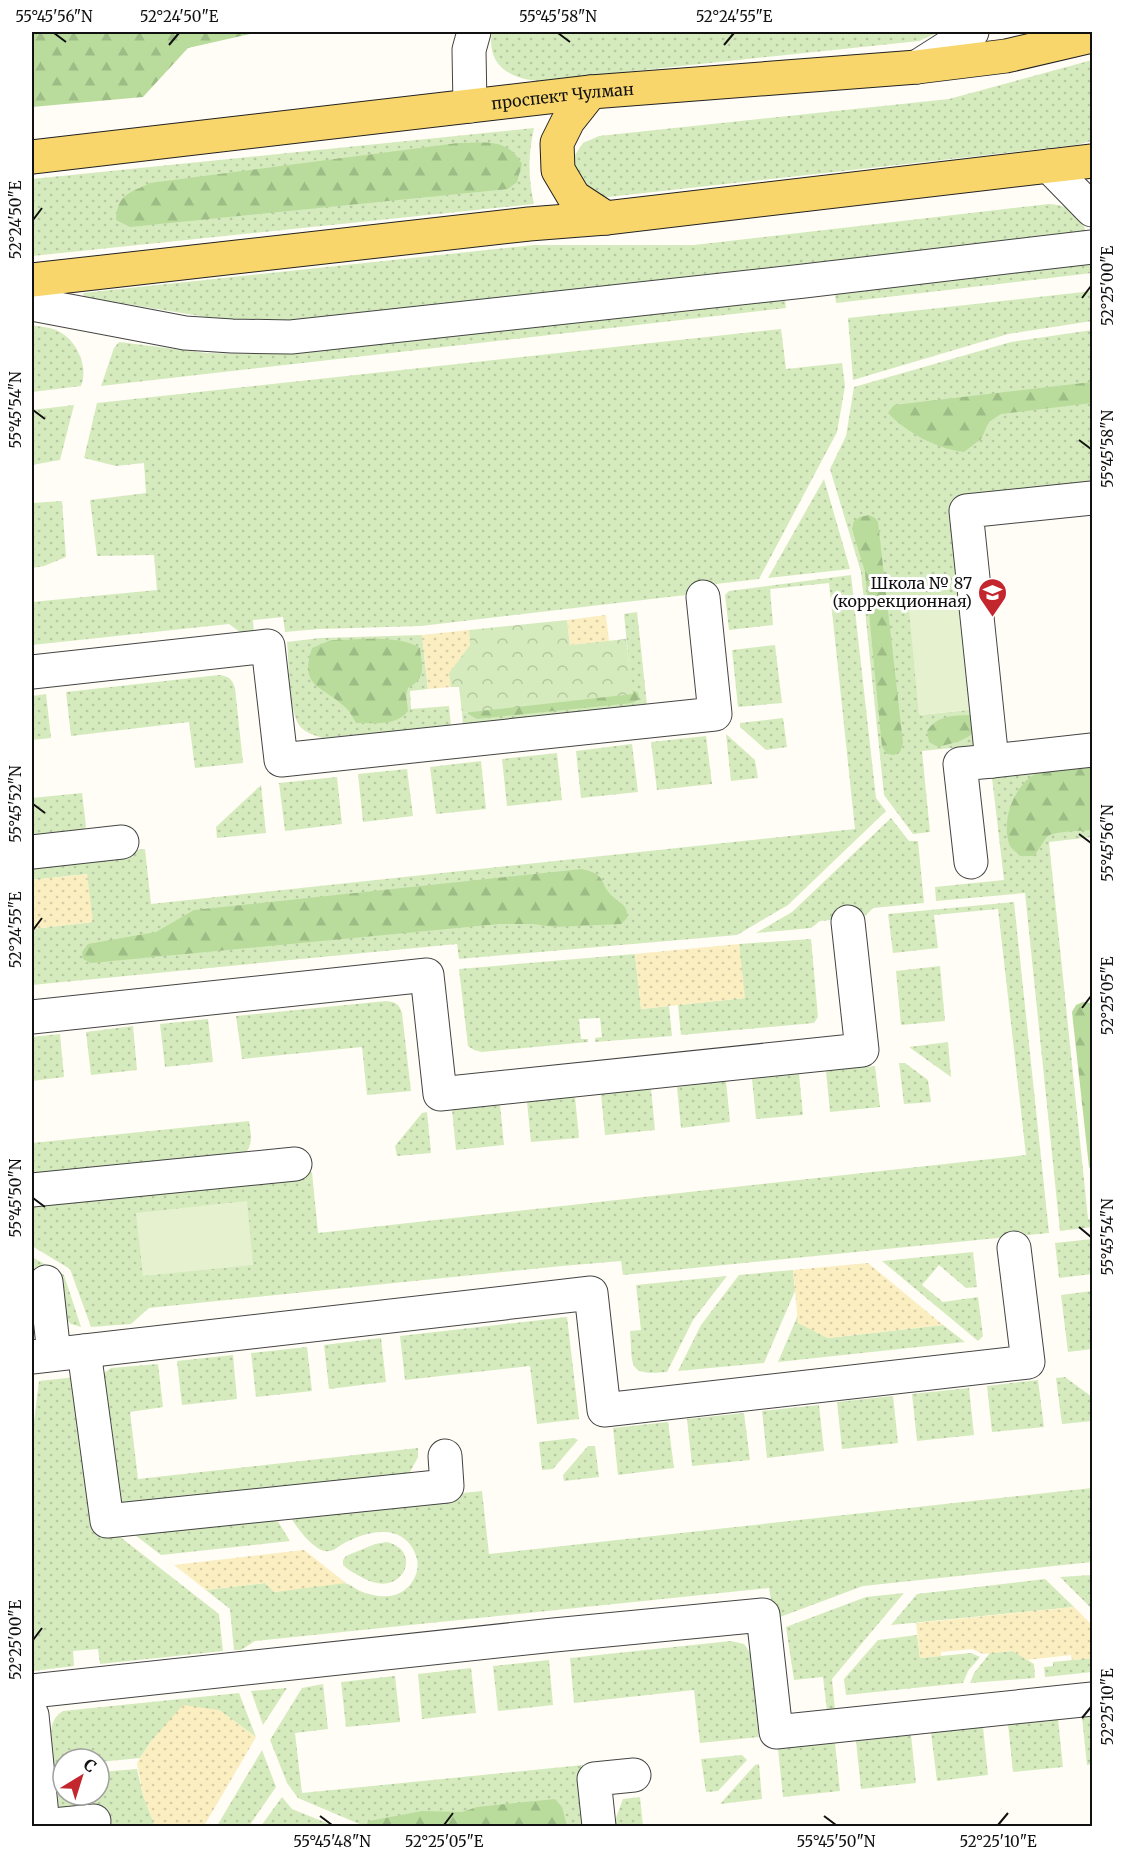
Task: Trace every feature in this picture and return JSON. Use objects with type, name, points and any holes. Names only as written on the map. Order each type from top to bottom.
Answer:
[{"type":"main road","name":"проспект Чулман","points":[[32,157],[591,92],[916,67],[1006,56],[1092,36]]},
{"type":"main road","points":[[591,92],[568,121],[557,143],[558,170],[574,197],[606,218]]},
{"type":"main road","points":[[32,280],[606,218],[1092,160]]},
{"type":"street","points":[[470,106],[469,50],[474,32]]},
{"type":"street","points":[[916,67],[972,32]]},
{"type":"street","points":[[1049,166],[1092,210]]},
{"type":"street","points":[[32,304],[185,333],[291,337],[793,283],[1092,247]]},
{"type":"street","points":[[992,761],[966,511],[1092,498]]},
{"type":"street","points":[[32,672],[268,646],[281,760],[716,714],[703,597]]},
{"type":"street","points":[[971,862],[960,764],[1092,750]]},
{"type":"street","points":[[32,852],[122,842]]},
{"type":"street","points":[[32,1017],[427,975],[440,1094],[862,1050],[848,922]]},
{"type":"street","points":[[32,1190],[296,1164]]},
{"type":"street","points":[[56,1354],[591,1293],[604,1410],[616,1409],[1028,1362],[1014,1248]]},
{"type":"street","points":[[46,1282],[56,1354],[107,1521],[447,1486],[445,1456]]},
{"type":"street","points":[[32,1691],[543,1636],[763,1615],[776,1732],[1092,1699]]},
{"type":"street","points":[[32,1729],[43,1826],[94,1821]]},
{"type":"street","points":[[599,1827],[594,1779],[634,1774]]},
{"type":"green space","points":[[32,32],[256,32],[188,48],[143,97],[32,107]]},
{"type":"green space","points":[[492,32],[939,32],[919,41],[539,81],[519,77],[502,68],[493,53]]},
{"type":"green space","points":[[1092,60],[1092,141],[1076,145],[599,198],[584,191],[572,170],[575,155],[583,143],[599,136],[949,99]]},
{"type":"green space","points":[[534,128],[530,166],[534,204],[32,256],[32,179]]},
{"type":"green space","points":[[458,143],[494,143],[509,149],[522,164],[517,182],[508,189],[130,227],[116,220],[119,205],[126,195],[150,183]]},
{"type":"green space","points":[[1049,204],[1073,211],[1081,220],[1086,233],[311,319],[260,322],[206,317],[84,297],[83,293],[534,245],[694,245]]},
{"type":"green space","points":[[1092,261],[1092,273],[836,303],[835,293]]},
{"type":"green space","points":[[1092,291],[1092,321],[1008,334],[853,380],[848,318]]},
{"type":"green space","points":[[785,300],[786,308],[101,386],[114,348],[119,342],[207,353],[257,354]]},
{"type":"green space","points":[[32,325],[57,330],[72,342],[82,363],[81,386],[32,392]]},
{"type":"green space","points":[[781,329],[786,369],[842,363],[845,386],[837,432],[759,579],[716,584],[703,593],[421,626],[285,632],[283,617],[253,620],[254,635],[244,635],[229,624],[32,645],[32,602],[157,590],[154,555],[97,556],[90,500],[146,493],[144,463],[116,466],[84,458],[97,403]]},
{"type":"green space","points":[[1092,330],[1092,488],[956,503],[966,594],[920,715],[977,709],[982,756],[963,758],[961,747],[922,751],[930,832],[913,834],[884,795],[861,572],[830,469],[846,436],[854,387],[1011,342]]},
{"type":"green space","points":[[1092,382],[1092,403],[1001,414],[989,422],[981,439],[964,452],[923,439],[888,413],[894,405]]},
{"type":"green space","points":[[74,405],[60,460],[32,465],[32,410]]},
{"type":"green space","points":[[824,479],[850,569],[768,578]]},
{"type":"green space","points":[[62,501],[66,557],[32,568],[32,503]]},
{"type":"green space","points":[[869,515],[878,522],[903,743],[900,752],[894,755],[887,754],[882,747],[865,572],[852,529],[854,521]]},
{"type":"green space","points":[[851,575],[876,798],[886,811],[788,905],[737,935],[459,959],[457,944],[32,985],[32,929],[92,922],[87,874],[32,880],[32,861],[145,849],[151,904],[855,829],[829,583],[770,589],[773,625],[729,630],[725,595],[729,591]]},
{"type":"green space","points":[[966,594],[977,709],[919,715],[908,600]]},
{"type":"green space","points":[[637,612],[647,705],[463,724],[462,713],[632,694],[624,614]]},
{"type":"green space","points":[[567,620],[570,645],[626,639],[633,694],[462,713],[459,687],[451,687],[449,673],[470,645],[469,630]]},
{"type":"green space","points":[[422,635],[428,689],[410,691],[411,709],[449,706],[451,726],[323,738],[301,728],[291,697],[287,642],[320,638]]},
{"type":"green space","points":[[389,639],[420,648],[422,671],[418,680],[408,688],[406,695],[408,711],[398,719],[385,723],[356,723],[347,709],[315,684],[308,671],[312,648],[331,640]]},
{"type":"green space","points":[[775,645],[782,703],[738,707],[732,650]]},
{"type":"green space","points":[[219,675],[230,678],[235,688],[243,763],[195,768],[189,722],[71,736],[66,692]]},
{"type":"green space","points":[[631,690],[637,692],[639,696],[638,700],[632,703],[477,719],[468,714],[467,707]]},
{"type":"green space","points":[[46,694],[51,738],[32,740],[32,696]]},
{"type":"green space","points":[[970,715],[975,722],[975,728],[967,737],[938,747],[929,742],[927,731],[940,719]]},
{"type":"green space","points":[[783,718],[787,747],[766,750],[740,727],[740,723]]},
{"type":"green space","points":[[726,734],[755,760],[758,778],[731,781]]},
{"type":"green space","points":[[706,736],[712,784],[657,790],[651,742]]},
{"type":"green space","points":[[632,744],[638,792],[581,798],[576,751]]},
{"type":"green space","points":[[557,753],[562,800],[507,806],[502,759]]},
{"type":"green space","points":[[1092,759],[1092,837],[1049,842],[1088,1219],[1092,1219],[1092,1227],[1060,1231],[1025,893],[936,901],[935,887],[1004,880],[991,769]]},
{"type":"green space","points":[[481,761],[486,809],[436,814],[430,767]]},
{"type":"green space","points":[[1092,765],[1092,830],[1052,834],[1046,838],[1034,856],[1020,856],[1010,846],[1007,826],[1011,805],[1022,786],[1029,778],[1043,771]]},
{"type":"green space","points":[[407,769],[413,816],[363,822],[358,774]]},
{"type":"green space","points":[[337,777],[342,824],[285,831],[279,783]]},
{"type":"green space","points":[[261,785],[266,833],[217,838],[216,827]]},
{"type":"green space","points":[[82,793],[86,826],[84,832],[32,842],[32,798]]},
{"type":"green space","points":[[891,818],[909,841],[918,841],[924,903],[873,908],[864,917],[820,921],[811,928],[756,933],[792,912]]},
{"type":"green space","points":[[582,869],[599,876],[612,896],[625,907],[627,918],[621,924],[555,927],[533,924],[499,924],[91,963],[83,959],[82,952],[88,944],[156,932],[194,910]]},
{"type":"green space","points":[[1014,902],[1049,1233],[623,1275],[621,1261],[562,1266],[149,1308],[131,1324],[91,1327],[70,1269],[32,1246],[32,1201],[312,1172],[318,1233],[1026,1155],[998,909],[934,915],[938,948],[893,953],[888,914]]},
{"type":"green space","points":[[811,939],[818,1017],[814,1023],[681,1035],[678,1005],[744,998],[739,944]]},
{"type":"green space","points":[[635,954],[641,1009],[669,1006],[672,1036],[595,1042],[595,1038],[602,1037],[600,1018],[579,1019],[581,1039],[588,1039],[588,1042],[482,1052],[468,1046],[459,969]]},
{"type":"green space","points":[[940,966],[945,1021],[901,1025],[896,971]]},
{"type":"green space","points":[[386,1001],[397,1004],[402,1013],[411,1091],[367,1095],[362,1047],[242,1059],[236,1016]]},
{"type":"green space","points":[[1083,1002],[1092,1003],[1092,1171],[1089,1167],[1072,1012],[1076,1005]]},
{"type":"green space","points":[[208,1019],[213,1062],[165,1067],[160,1024]]},
{"type":"green space","points":[[133,1026],[137,1070],[91,1075],[86,1032]]},
{"type":"green space","points":[[60,1034],[64,1077],[32,1081],[32,1037]]},
{"type":"green space","points":[[948,1042],[951,1077],[909,1047]]},
{"type":"green space","points":[[899,1063],[905,1063],[928,1080],[931,1102],[904,1104]]},
{"type":"green space","points":[[875,1066],[880,1107],[830,1112],[826,1071]]},
{"type":"green space","points":[[799,1074],[803,1115],[756,1119],[752,1079]]},
{"type":"green space","points":[[726,1081],[730,1122],[681,1128],[677,1087]]},
{"type":"green space","points":[[651,1089],[655,1130],[605,1135],[601,1094]]},
{"type":"green space","points":[[575,1097],[579,1138],[531,1142],[527,1102]]},
{"type":"green space","points":[[500,1105],[504,1145],[456,1150],[452,1110]]},
{"type":"green space","points":[[427,1112],[431,1153],[397,1156],[395,1146],[422,1113]]},
{"type":"green space","points":[[249,1121],[251,1143],[244,1155],[32,1181],[32,1143]]},
{"type":"green space","points":[[247,1201],[253,1265],[143,1276],[136,1213]]},
{"type":"green space","points":[[1092,1239],[1092,1274],[1059,1278],[1055,1243]]},
{"type":"green space","points":[[973,1252],[977,1287],[966,1288],[939,1265],[922,1285],[943,1302],[978,1297],[983,1336],[978,1341],[882,1261]]},
{"type":"green space","points":[[32,1257],[64,1275],[81,1327],[71,1324],[65,1318],[37,1272],[32,1273]]},
{"type":"green space","points":[[793,1270],[795,1291],[764,1363],[678,1371],[701,1325],[739,1275]]},
{"type":"green space","points":[[727,1276],[693,1320],[667,1372],[654,1373],[638,1370],[632,1360],[630,1331],[641,1330],[636,1285]]},
{"type":"green space","points":[[1092,1291],[1092,1349],[1068,1352],[1061,1295]]},
{"type":"green space","points":[[798,1315],[799,1323],[828,1338],[943,1325],[965,1342],[778,1362]]},
{"type":"green space","points":[[567,1317],[579,1419],[537,1424],[530,1366],[405,1380],[400,1336]]},
{"type":"green space","points":[[381,1338],[386,1382],[329,1389],[324,1345]]},
{"type":"green space","points":[[307,1347],[312,1391],[256,1397],[251,1353]]},
{"type":"green space","points":[[233,1355],[237,1399],[182,1405],[177,1361]]},
{"type":"green space","points":[[158,1364],[163,1407],[130,1412],[138,1479],[418,1448],[418,1457],[409,1474],[119,1512],[104,1373],[111,1368]]},
{"type":"green space","points":[[76,1377],[110,1529],[219,1614],[223,1651],[100,1664],[98,1649],[73,1651],[74,1666],[33,1671],[32,1437],[39,1381]]},
{"type":"green space","points":[[1065,1377],[1092,1397],[1092,1421],[1062,1424],[1056,1378]]},
{"type":"green space","points":[[1038,1380],[1044,1427],[992,1432],[987,1386]]},
{"type":"green space","points":[[969,1388],[974,1435],[917,1441],[912,1394]]},
{"type":"green space","points":[[893,1396],[898,1443],[842,1449],[837,1402]]},
{"type":"green space","points":[[819,1405],[824,1451],[767,1458],[762,1411]]},
{"type":"green space","points":[[744,1413],[750,1460],[692,1466],[687,1419]]},
{"type":"green space","points":[[668,1422],[674,1468],[618,1475],[613,1428]]},
{"type":"green space","points":[[574,1438],[578,1440],[553,1469],[542,1470],[539,1442]]},
{"type":"green space","points":[[588,1446],[595,1446],[599,1477],[564,1481],[563,1475]]},
{"type":"green space","points":[[1092,1488],[1092,1562],[863,1586],[780,1617],[772,1606],[769,1588],[255,1641],[241,1650],[234,1650],[230,1609],[206,1590],[265,1583],[275,1592],[343,1583],[366,1593],[386,1596],[405,1590],[414,1579],[417,1559],[412,1547],[395,1534],[374,1533],[351,1540],[331,1551],[324,1551],[308,1540],[287,1511],[482,1491],[489,1554]]},
{"type":"green space","points":[[272,1512],[290,1541],[161,1555],[126,1528]]},
{"type":"green space","points":[[387,1542],[398,1547],[404,1555],[406,1563],[404,1572],[398,1579],[389,1583],[377,1583],[363,1578],[343,1565],[346,1556],[375,1544]]},
{"type":"green space","points":[[1092,1575],[1092,1609],[1060,1577]]},
{"type":"green space","points":[[1045,1579],[1074,1607],[891,1625],[917,1594]]},
{"type":"green space","points":[[904,1593],[832,1679],[835,1710],[827,1711],[823,1677],[794,1680],[786,1627],[866,1597]]},
{"type":"green space","points":[[917,1635],[920,1658],[971,1653],[980,1657],[968,1671],[963,1683],[846,1695],[844,1679],[878,1640]]},
{"type":"green space","points":[[731,1641],[744,1644],[750,1653],[759,1737],[700,1743],[694,1690],[574,1703],[570,1658]]},
{"type":"green space","points":[[1013,1651],[1034,1664],[1035,1678],[970,1683],[974,1673],[990,1653]]},
{"type":"green space","points":[[1092,1658],[1092,1672],[1045,1677],[1044,1667],[1053,1666],[1053,1662]]},
{"type":"green space","points":[[549,1660],[553,1705],[498,1711],[493,1666]]},
{"type":"green space","points":[[471,1668],[476,1713],[422,1719],[418,1674]]},
{"type":"green space","points":[[395,1676],[400,1722],[346,1727],[341,1682]]},
{"type":"green space","points":[[323,1684],[328,1729],[295,1733],[302,1793],[583,1765],[590,1826],[364,1826],[298,1798],[287,1783],[270,1740],[302,1688]]},
{"type":"green space","points":[[287,1688],[263,1725],[251,1691]]},
{"type":"green space","points":[[239,1693],[256,1737],[219,1710],[152,1740],[140,1758],[111,1761],[111,1747],[52,1747],[53,1722],[63,1711]]},
{"type":"green space","points":[[1092,1716],[1092,1764],[1087,1765],[1082,1717]]},
{"type":"green space","points":[[1058,1719],[1063,1767],[1013,1772],[1008,1724]]},
{"type":"green space","points":[[983,1727],[988,1775],[937,1781],[931,1733]]},
{"type":"green space","points":[[911,1735],[916,1783],[861,1789],[856,1741]]},
{"type":"green space","points":[[835,1743],[840,1791],[783,1797],[778,1749]]},
{"type":"green space","points":[[262,1750],[276,1787],[249,1826],[217,1826]]},
{"type":"green space","points":[[742,1755],[747,1760],[718,1791],[706,1792],[701,1759]]},
{"type":"green space","points":[[759,1764],[762,1799],[720,1804],[755,1765]]},
{"type":"green space","points":[[137,1769],[143,1795],[155,1826],[103,1826],[59,1814],[58,1807],[111,1807],[111,1771]]},
{"type":"green space","points":[[282,1797],[292,1809],[334,1826],[261,1826]]},
{"type":"green space","points":[[640,1797],[643,1826],[613,1826],[623,1799]]},
{"type":"green space","points":[[555,1799],[562,1807],[567,1826],[365,1826],[369,1821],[422,1811],[462,1812],[477,1807]]},
{"type":"sand","points":[[606,615],[609,641],[570,645],[567,620]]},
{"type":"sand","points":[[469,630],[470,645],[450,673],[451,687],[428,689],[422,635]]},
{"type":"sand","points":[[87,874],[93,922],[32,929],[32,880]]},
{"type":"sand","points":[[739,944],[745,998],[641,1009],[635,954]]},
{"type":"sand","points":[[868,1263],[943,1325],[828,1338],[798,1323],[793,1270]]},
{"type":"sand","points":[[304,1550],[346,1583],[274,1592],[265,1583],[206,1590],[174,1565]]},
{"type":"sand","points":[[1074,1607],[1092,1625],[1092,1658],[1072,1660],[1071,1655],[1026,1660],[1013,1651],[983,1654],[972,1649],[941,1652],[941,1656],[920,1658],[916,1623]]},
{"type":"sand","points":[[183,1705],[219,1710],[256,1737],[204,1826],[155,1826],[143,1795],[137,1763],[152,1740]]},
{"type":"place","name":"Школа № 87 (коррекционная)","points":[[993,618]]}]
